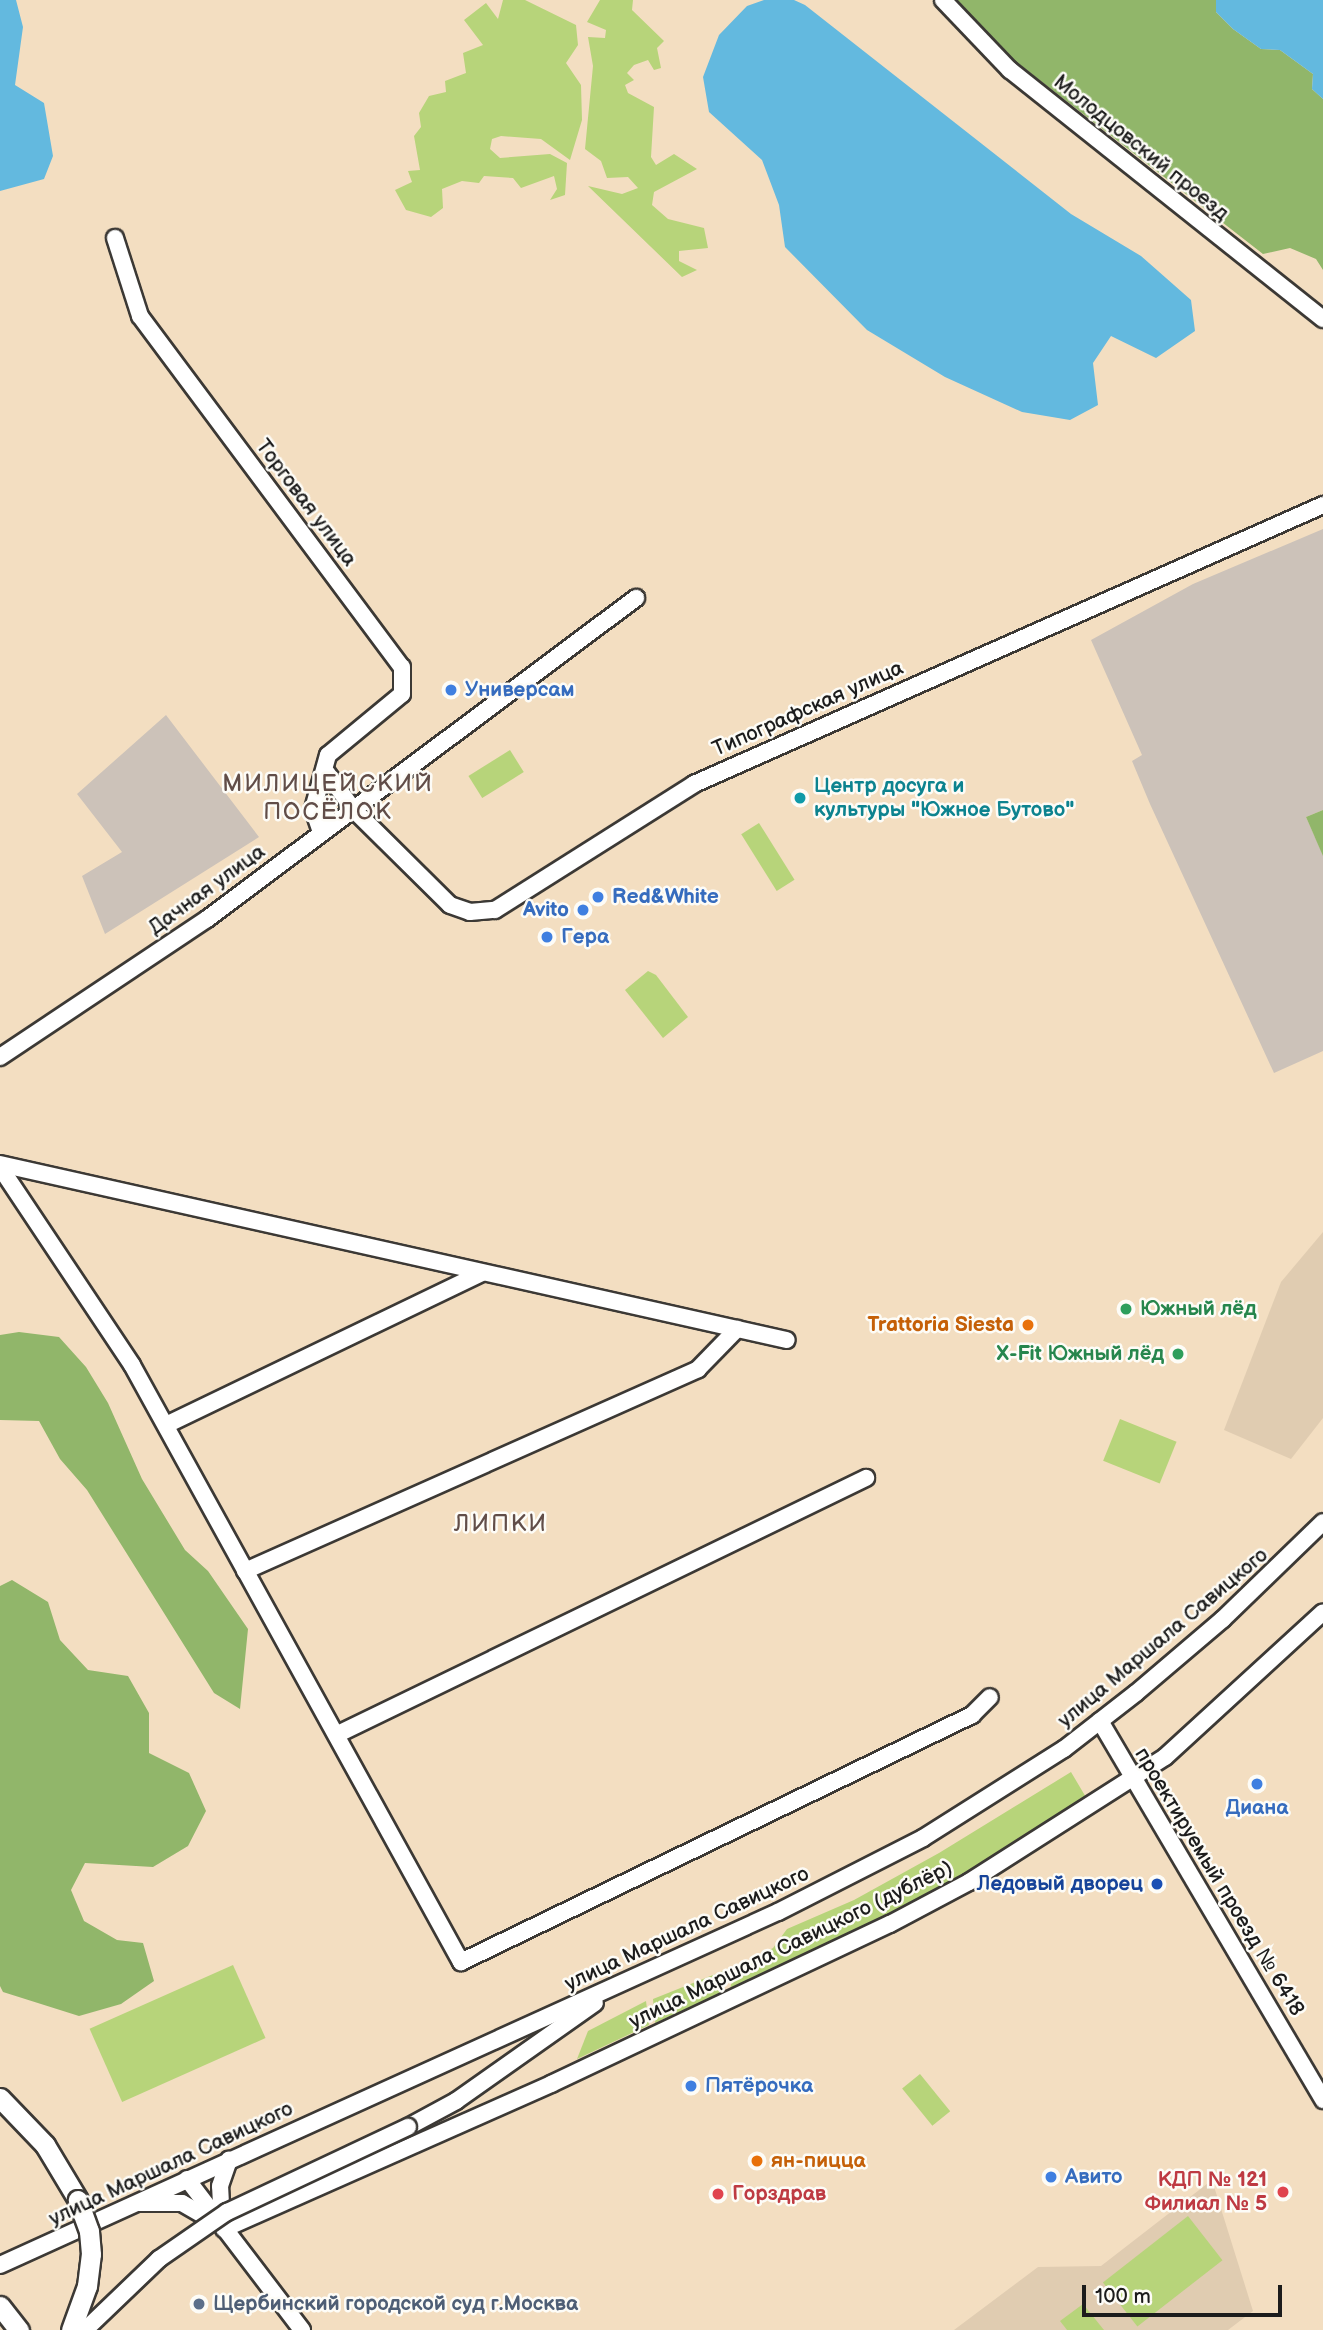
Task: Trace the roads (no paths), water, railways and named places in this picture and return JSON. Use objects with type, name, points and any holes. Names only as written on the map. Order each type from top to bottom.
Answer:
[{"type":"main road","points":[[0,2098],[63,2171],[89,2231],[87,2286],[71,2330]]},
{"type":"main road","points":[[0,2306],[19,2330]]},
{"type":"street","name":"Молодцовский проезд","points":[[943,0],[1010,70],[1323,319]]},
{"type":"street","name":"Торговая улица","points":[[114,238],[140,316],[402,667],[402,694],[334,748],[327,773],[314,793],[313,809],[321,832]]},
{"type":"street","name":"Типографская улица","points":[[354,810],[450,905],[470,912],[495,910],[694,784],[1323,505]]},
{"type":"street","name":"Дачная улица","points":[[0,1057],[207,919],[636,598]]},
{"type":"street","points":[[327,773],[354,810]]},
{"type":"street","points":[[0,1165],[787,1340]]},
{"type":"street","points":[[0,1165],[166,1425],[461,1962],[972,1715],[990,1697]]},
{"type":"street","points":[[166,1425],[482,1273]]},
{"type":"street","points":[[245,1571],[698,1369],[737,1329]]},
{"type":"street","points":[[338,1734],[866,1478]]},
{"type":"street","name":"улица Маршала Савицкого","points":[[0,2265],[778,1912],[923,1838],[1005,1788],[1100,1721],[1223,1619],[1323,1522]]},
{"type":"street","name":"улица Маршала Савицкого (дублёр)","points":[[224,2229],[551,2084],[890,1924],[969,1882],[1134,1779],[1198,1730],[1323,1612]]},
{"type":"street","name":"проектируемый проезд № 6418","points":[[1100,1721],[1323,2100]]},
{"type":"street","points":[[85,2330],[159,2259],[228,2212],[408,2127],[456,2101],[627,1980]]},
{"type":"street","points":[[224,2229],[220,2186],[229,2160]]},
{"type":"street","points":[[187,2179],[302,2330]]},
{"type":"street","points":[[133,2203],[182,2203],[224,2229]]},
{"type":"water","points":[[0,0],[16,0],[23,27],[15,85],[44,103],[53,156],[44,179],[0,191]]},
{"type":"water","points":[[764,0],[794,0],[805,5],[1071,214],[1141,256],[1191,300],[1195,331],[1156,358],[1111,336],[1093,363],[1098,405],[1070,420],[1022,412],[945,377],[867,330],[785,247],[779,205],[762,160],[709,112],[703,77],[719,35],[747,6]]},
{"type":"water","points":[[1216,0],[1323,0],[1323,99],[1312,89],[1313,74],[1280,50],[1261,49],[1233,29],[1216,12]]},
{"type":"place","name":"Универсам","points":[[451,690]]},
{"type":"place","name":"Центр досуга и культуры \"Южное Бутово\"","points":[[800,798]]},
{"type":"place","name":"Red&White","points":[[598,897]]},
{"type":"place","name":"Avito","points":[[583,910]]},
{"type":"place","name":"Гера","points":[[547,937]]},
{"type":"place","name":"Южный лёд","points":[[1126,1309]]},
{"type":"place","name":"Trattoria Siesta","points":[[1028,1325]]},
{"type":"place","name":"X-Fit Южный лёд","points":[[1178,1354]]},
{"type":"place","name":"Диана","points":[[1257,1784]]},
{"type":"place","name":"Ледовый дворец","points":[[1157,1884]]},
{"type":"place","name":"Пятёрочка","points":[[691,2086]]},
{"type":"place","name":"ян-пицца","points":[[757,2161]]},
{"type":"place","name":"Авито","points":[[1051,2177]]},
{"type":"place","name":"КДП № 121 Филиал № 5","points":[[1283,2192]]},
{"type":"place","name":"Горздрав","points":[[718,2194]]},
{"type":"place","name":"Щербинский городской суд г.Москва","points":[[199,2304]]},
{"type":"district","name":"МИЛИЦЕЙСКИЙ ПОСЁЛОК","points":[[328,798]]},
{"type":"district","name":"ЛИПКИ","points":[[501,1524]]}]
